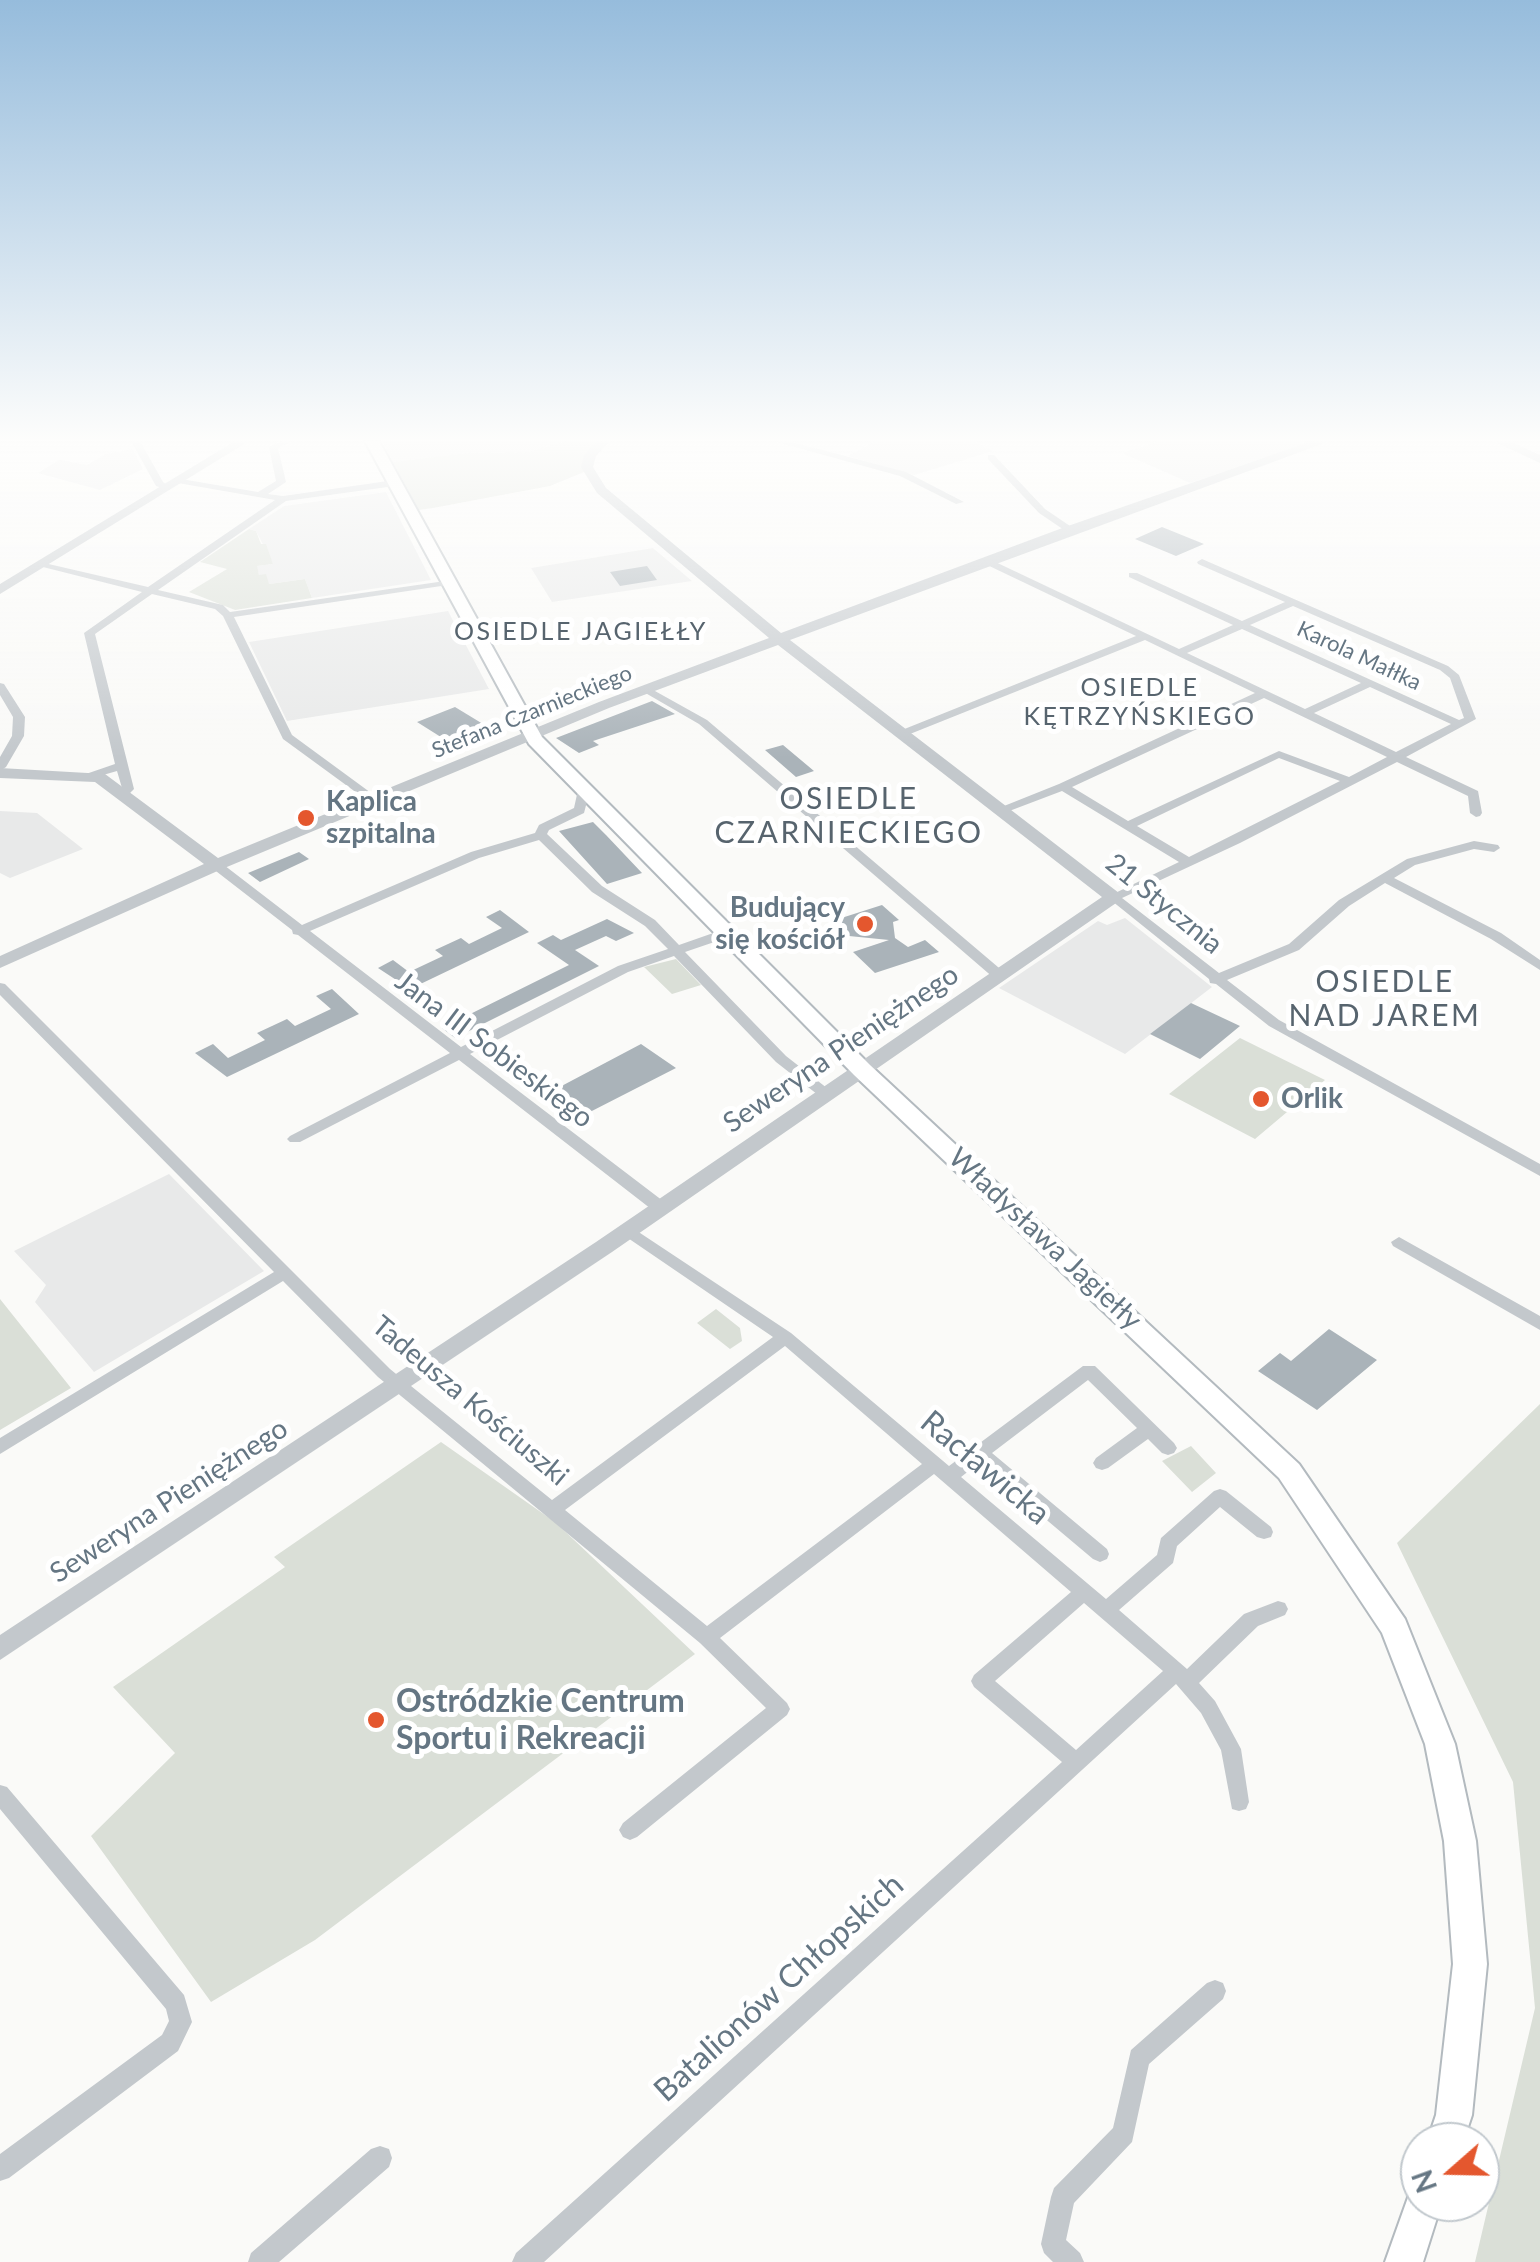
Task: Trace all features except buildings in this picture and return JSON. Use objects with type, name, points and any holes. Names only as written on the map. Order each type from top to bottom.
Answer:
[{"type":"main road","name":"Władysława Jagiełły","points":[[429,547],[532,736],[862,1070],[1289,1470],[1395,1628],[1440,1744],[1460,1841],[1470,1964],[1452,2122]]},
{"type":"main road","points":[[1404,2262],[1417,2222]]},
{"type":"street","points":[[0,590],[70,547]]},
{"type":"street","points":[[123,793],[128,789],[88,632],[213,547]]},
{"type":"street","name":"21 Stycznia","points":[[669,547],[780,639],[1214,980],[1284,1029],[1536,1163]]},
{"type":"street","name":"Stefana Czarnieckiego","points":[[0,963],[216,865],[646,689],[1026,547]]},
{"type":"street","points":[[987,561],[1474,794],[1476,813]]},
{"type":"street","points":[[1202,562],[1444,668],[1455,677],[1470,718],[1460,724]]},
{"type":"street","points":[[40,565],[199,599],[228,615],[287,737],[376,801]]},
{"type":"street","name":"Karola Małłka","points":[[1132,575],[1460,724]]},
{"type":"street","points":[[228,615],[448,582]]},
{"type":"street","points":[[1178,653],[1293,602]]},
{"type":"street","points":[[901,734],[1144,637]]},
{"type":"street","points":[[1304,714],[1370,684]]},
{"type":"street","points":[[0,686],[19,717],[18,736],[0,770],[89,775],[121,766]]},
{"type":"street","points":[[646,689],[703,722],[1000,976]]},
{"type":"street","points":[[1000,810],[1063,787],[1263,694]]},
{"type":"street","name":"Seweryna Pieniężnego","points":[[0,1649],[628,1230],[1112,898],[1460,724]]},
{"type":"street","points":[[1128,826],[1279,754],[1350,782]]},
{"type":"street","points":[[89,775],[123,793],[216,865]]},
{"type":"street","points":[[1063,787],[1188,862]]},
{"type":"street","points":[[542,835],[543,828],[580,810],[584,790]]},
{"type":"street","points":[[298,931],[476,855],[542,835]]},
{"type":"street","points":[[542,835],[596,889],[650,922],[781,1059],[827,1094]]},
{"type":"street","points":[[1214,980],[1294,946],[1344,903],[1411,862],[1474,845],[1494,848]]},
{"type":"street","name":"Jana III Sobieskiego","points":[[216,865],[660,1208]]},
{"type":"street","points":[[1385,878],[1524,952],[1540,966]]},
{"type":"street","points":[[295,1139],[623,968],[724,934]]},
{"type":"street","name":"Tadeusza Kościuszki","points":[[0,988],[398,1385],[708,1637],[780,1710],[630,1830]]},
{"type":"street","name":"Racławicka","points":[[628,1230],[784,1337],[1182,1676],[1208,1707],[1231,1748],[1239,1802]]},
{"type":"street","points":[[1399,1242],[1540,1324]]},
{"type":"street","points":[[0,1447],[286,1272]]},
{"type":"street","points":[[554,1508],[784,1337]]},
{"type":"street","points":[[708,1637],[942,1470],[980,1453],[1089,1370],[1168,1448]]},
{"type":"street","points":[[1102,1464],[1148,1429]]},
{"type":"street","points":[[980,1453],[1100,1554]]},
{"type":"street","points":[[1106,1610],[1166,1558],[1168,1543],[1220,1496],[1264,1532]]},
{"type":"street","points":[[1076,1762],[981,1680],[1084,1592]]},
{"type":"street","name":"Batalionów Chłopskich","points":[[525,2262],[1076,1762],[1251,1620],[1278,1609]]},
{"type":"street","points":[[0,1794],[176,2003],[182,2022],[170,2044],[0,2169]]},
{"type":"street","points":[[1062,2253],[1063,2198],[1124,2134],[1139,2058],[1215,1991]]},
{"type":"street","points":[[260,2262],[380,2158]]},
{"type":"shaded area","points":[[223,547],[267,547],[273,564],[257,566],[259,575],[266,574],[269,584],[305,579],[312,598],[235,610],[189,592],[227,569],[200,562]]},
{"type":"shaded area","points":[[264,547],[414,547],[431,580],[312,598],[305,579],[269,584],[259,575],[256,566],[273,564]]},
{"type":"shaded area","points":[[653,548],[692,581],[552,602],[531,568]]},
{"type":"shaded area","points":[[448,611],[489,689],[287,721],[249,642]]},
{"type":"shaded area","points":[[0,811],[37,813],[83,849],[10,878],[0,873]]},
{"type":"shaded area","points":[[1125,918],[1212,987],[1125,1054],[999,988],[1098,921],[1107,925]]},
{"type":"shaded area","points":[[676,959],[701,985],[672,994],[644,967]]},
{"type":"shaded area","points":[[1240,1038],[1325,1080],[1255,1139],[1169,1094]]},
{"type":"shaded area","points":[[169,1174],[264,1271],[94,1372],[35,1302],[46,1285],[14,1251]]},
{"type":"shaded area","points":[[0,1299],[71,1388],[0,1430]]},
{"type":"shaded area","points":[[716,1309],[740,1328],[742,1341],[730,1349],[697,1323]]},
{"type":"shaded area","points":[[1540,1404],[1540,2262],[1475,2262],[1484,2222],[1500,2222],[1500,2156],[1535,2008],[1513,1782],[1397,1543]]},
{"type":"shaded area","name":"Ostródzkie Centrum Sportu i Rekreacji","points":[[441,1442],[555,1522],[695,1654],[315,1940],[211,2002],[91,1836],[175,1753],[113,1687],[285,1567],[274,1557]]},
{"type":"shaded area","points":[[1191,1446],[1216,1473],[1192,1492],[1162,1461]]},
{"type":"place","name":"Kaplica szpitalna","points":[[306,818]]},
{"type":"place","name":"Budujący się kościół","points":[[865,924]]},
{"type":"place","name":"Orlik","points":[[1261,1099]]},
{"type":"place","name":"Ostródzkie Centrum Sportu i Rekreacji","points":[[376,1720]]},
{"type":"district","name":"OSIEDLE JAGIEŁŁY","points":[[581,632]]},
{"type":"district","name":"OSIEDLE KĘTRZYŃSKIEGO","points":[[1140,702]]},
{"type":"district","name":"OSIEDLE CZARNIECKIEGO","points":[[849,816]]},
{"type":"district","name":"OSIEDLE NAD JAREM","points":[[1385,999]]}]
